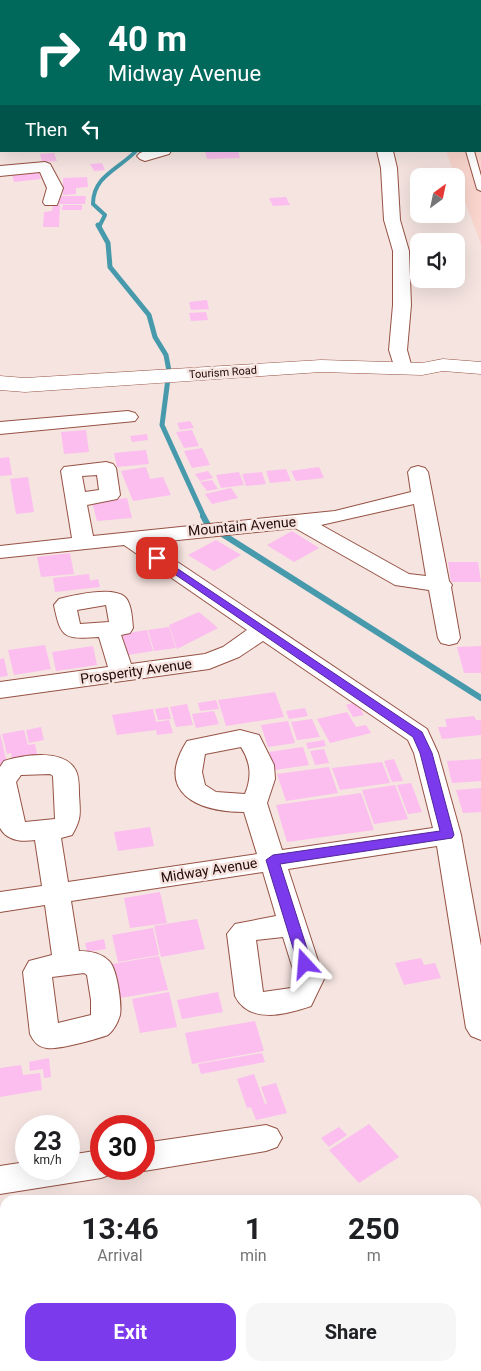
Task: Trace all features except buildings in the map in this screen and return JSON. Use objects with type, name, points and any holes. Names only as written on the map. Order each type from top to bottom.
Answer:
[{"type":"main road","name":"Tourism Road","points":[[0,383],[24,385],[322,366],[412,369],[443,365],[481,368]]},
{"type":"main road","name":"Tourism Road","points":[[412,369],[441,376],[481,379]]},
{"type":"main road","name":"Tourism Road","points":[[0,392],[24,385]]},
{"type":"street","points":[[145,156],[160,152]]},
{"type":"street","points":[[385,152],[392,220],[400,251],[402,305],[398,350],[412,369]]},
{"type":"street","points":[[0,171],[45,167],[55,188],[51,202]]},
{"type":"street","points":[[0,428],[128,417]]},
{"type":"street","points":[[76,500],[110,495],[106,468],[71,471],[76,500],[84,544]]},
{"type":"street","points":[[418,472],[441,585],[449,638]]},
{"type":"street","name":"Mountain Avenue","points":[[0,552],[299,521],[371,510],[422,496]]},
{"type":"street","points":[[299,521],[403,580],[441,585]]},
{"type":"street","points":[[127,538],[418,735],[426,753],[448,835],[481,1028]]},
{"type":"street","name":"Prosperity Avenue","points":[[0,690],[209,660],[231,652],[264,629]]},
{"type":"street","points":[[108,630],[122,674]]},
{"type":"street","points":[[254,803],[223,803],[200,797],[190,784],[189,758],[196,747],[240,738],[250,741],[264,775],[263,784],[254,803],[273,860],[291,926],[310,979],[301,998],[258,1004],[249,996],[240,939],[245,931],[291,926]]},
{"type":"street","points":[[47,830],[55,894],[67,963]]},
{"type":"street","name":"Midway Avenue","points":[[0,902],[448,835]]},
{"type":"street","points":[[155,1155],[266,1138]]},
{"type":"street","points":[[0,1180],[15,1178]]},
{"type":"lane","points":[[470,152],[481,189]]},
{"type":"shaded area","points":[[446,152],[481,152],[481,244],[465,201],[465,168],[452,168]]},
{"type":"waterway","points":[[99,227],[105,215],[93,204],[97,186],[108,174],[135,152]]},
{"type":"waterway","points":[[99,227],[108,243],[110,267],[149,315],[155,337],[166,355],[169,371],[162,425],[204,517]]},
{"type":"waterway","points":[[203,516],[208,525],[481,698]]},
{"type":"route","points":[[157,558],[418,735],[426,753],[448,835],[273,860],[291,926],[305,964]]}]
